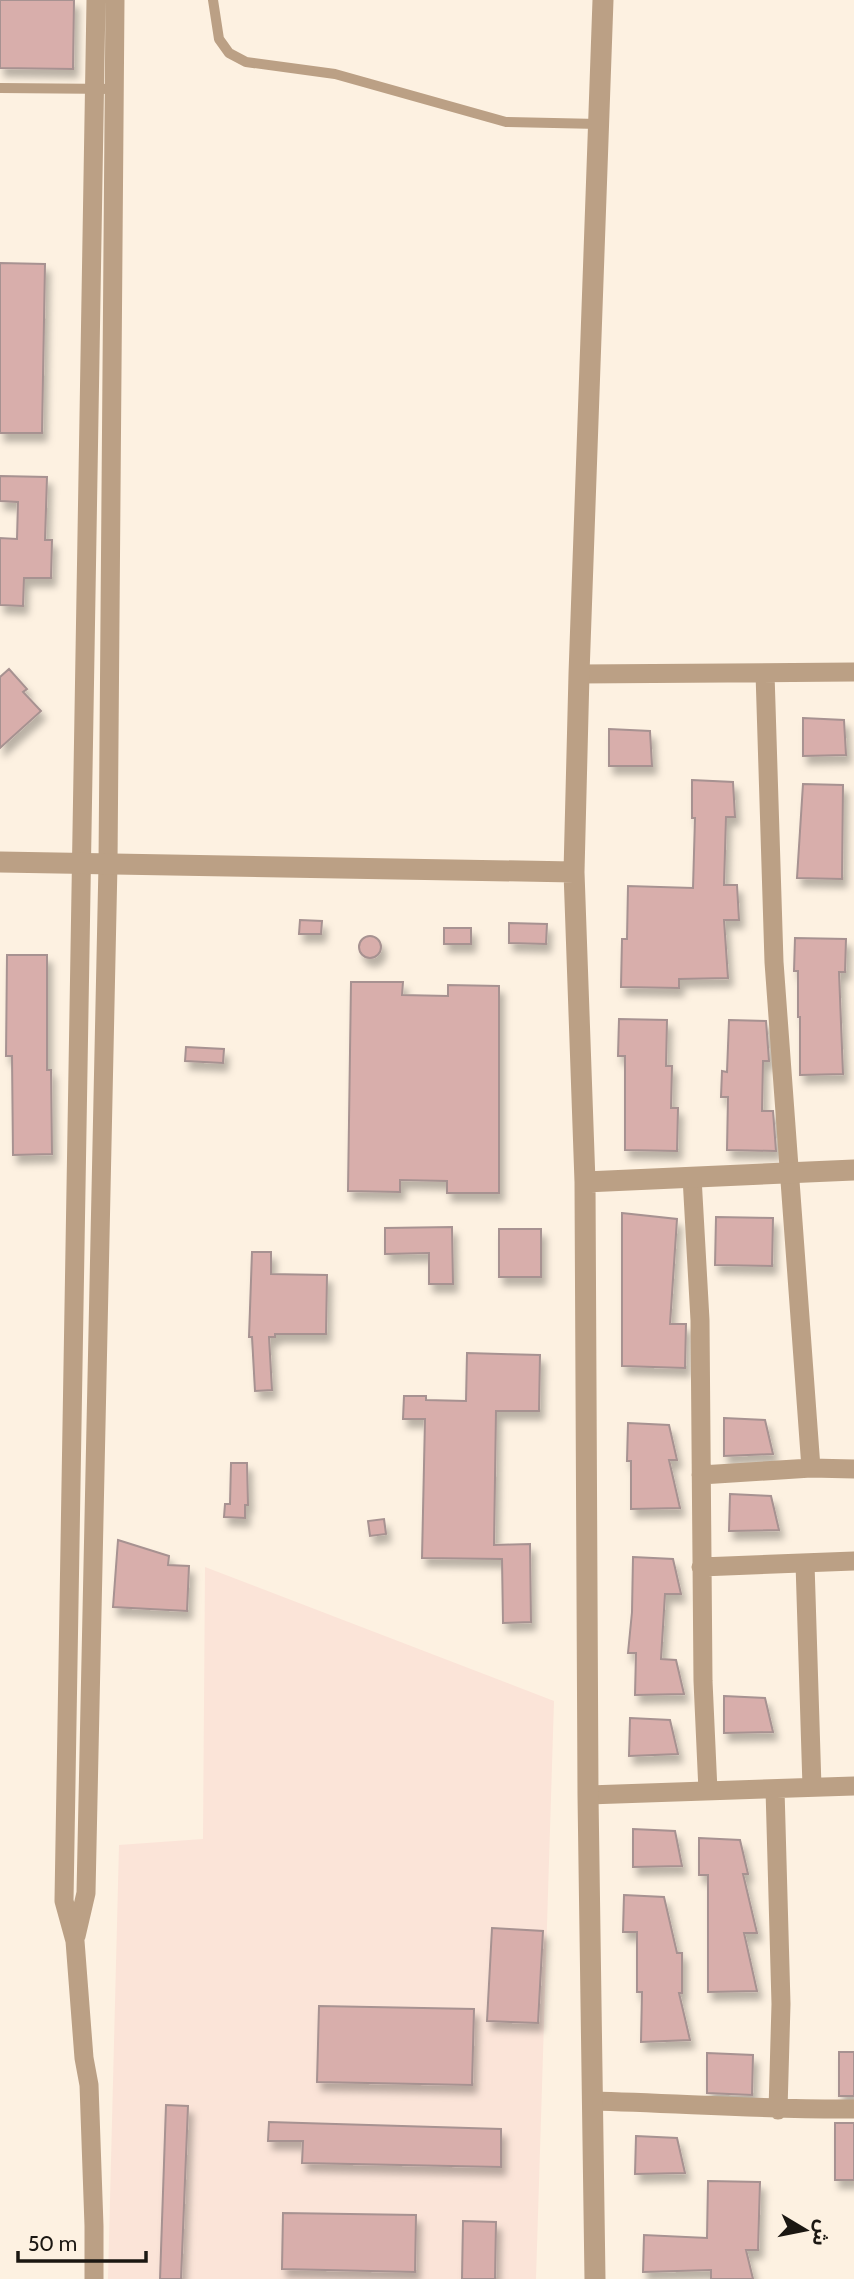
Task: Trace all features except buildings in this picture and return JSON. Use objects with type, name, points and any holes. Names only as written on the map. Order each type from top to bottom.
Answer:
[{"type":"street","points":[[94,2279],[89,2085],[84,2058],[75,1941],[64,1901],[96,0]]},
{"type":"street","points":[[75,1941],[86,1893],[108,864],[115,0]]},
{"type":"street","points":[[595,2279],[588,1795],[585,1182],[574,872],[603,0]]},
{"type":"street","points":[[579,674],[854,672]]},
{"type":"street","points":[[765,673],[774,962],[811,1468]]},
{"type":"street","points":[[0,862],[574,872]]},
{"type":"street","points":[[585,1182],[854,1170]]},
{"type":"street","points":[[692,1177],[700,1320],[701,1567],[708,1791]]},
{"type":"street","points":[[701,1475],[811,1468],[854,1469]]},
{"type":"street","points":[[701,1567],[854,1561]]},
{"type":"street","points":[[805,1563],[813,1787]]},
{"type":"street","points":[[588,1795],[854,1786]]},
{"type":"street","points":[[775,1789],[781,2004],[778,2110]]},
{"type":"street","points":[[592,2101],[699,2104],[778,2110],[854,2109]]},
{"type":"lane","points":[[213,0],[219,39],[229,53],[246,62],[335,74],[506,122],[600,124]]},
{"type":"lane","points":[[0,88],[115,89]]},
{"type":"shaded area","points":[[205,1567],[554,1701],[536,2279],[108,2279],[119,1845],[203,1839]]}]
